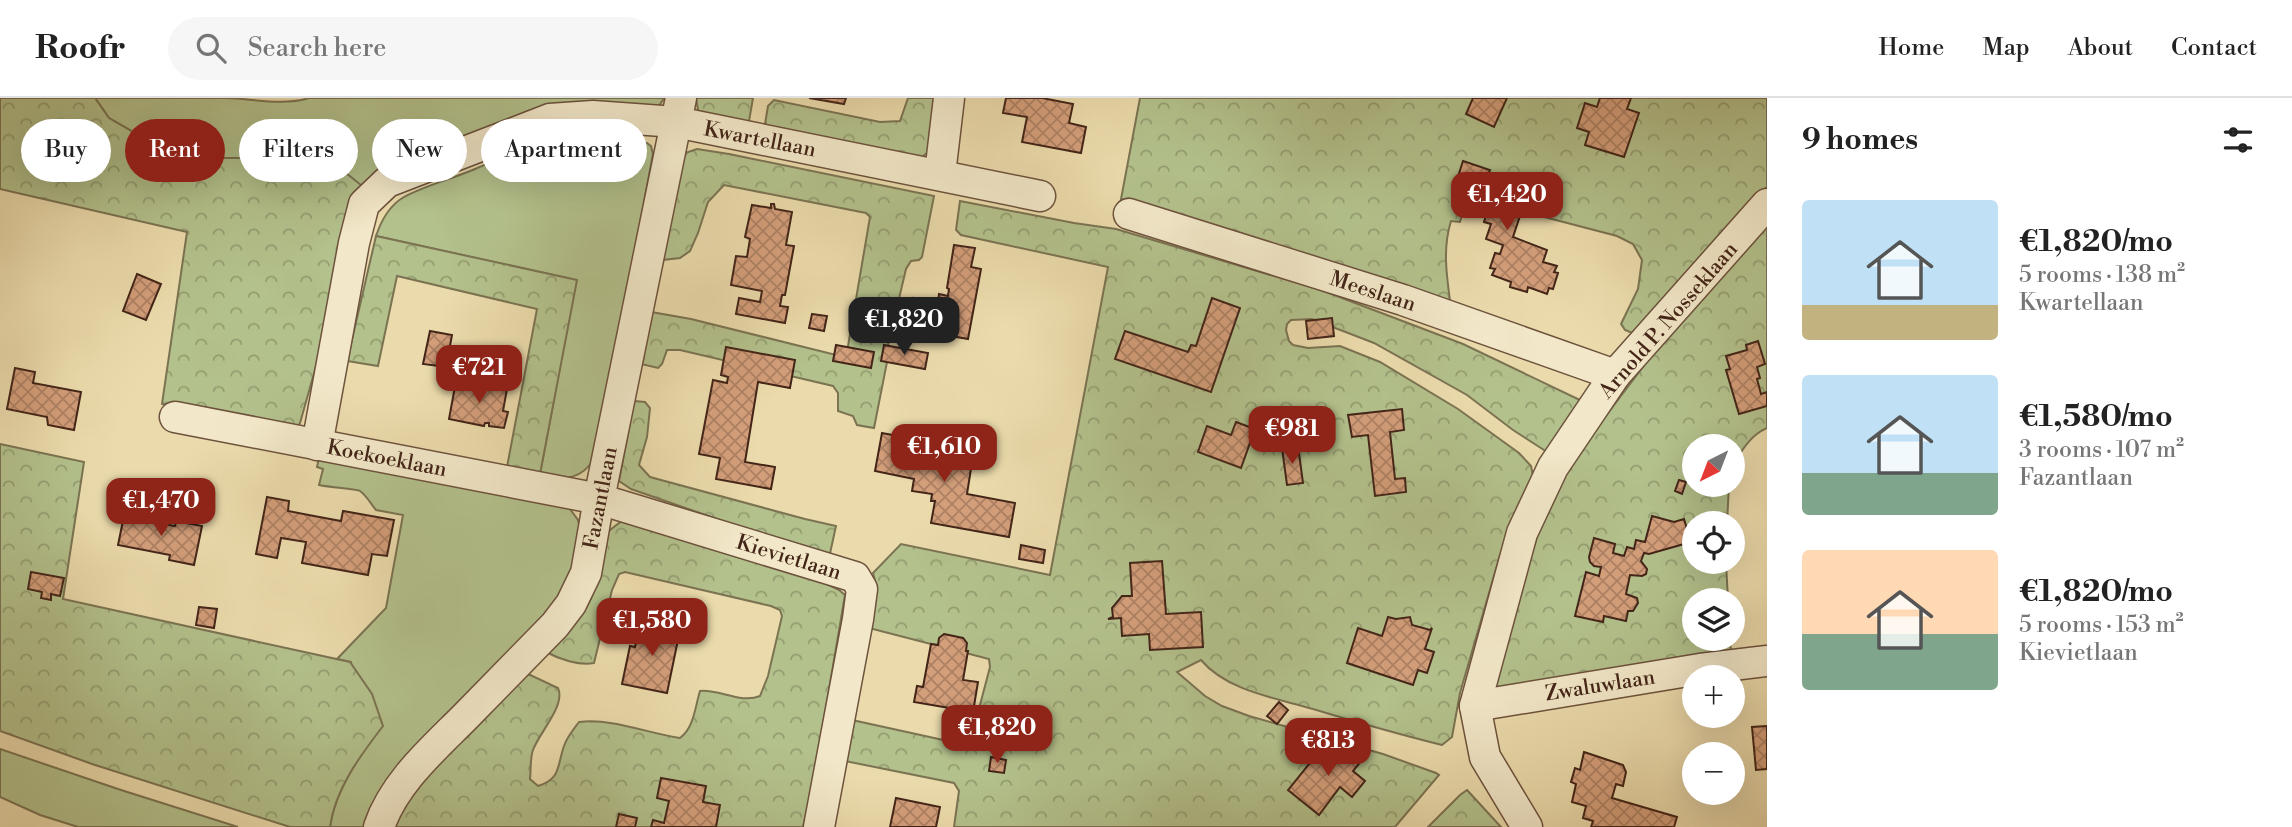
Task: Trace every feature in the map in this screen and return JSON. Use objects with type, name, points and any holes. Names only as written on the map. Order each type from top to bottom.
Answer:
[{"type":"street","points":[[940,174],[949,98]]},
{"type":"street","name":"Kwartellaan","points":[[317,445],[354,243],[364,204],[387,182],[550,119],[679,110],[1040,196]]},
{"type":"street","name":"Fazantlaan","points":[[379,827],[385,809],[420,763],[555,625],[571,604],[586,573],[679,110]]},
{"type":"street","name":"Arnold P. Nosseklaan","points":[[1527,827],[1485,757],[1475,706],[1522,533],[1553,467],[1615,375],[1767,204]]},
{"type":"street","name":"Meeslaan","points":[[1129,214],[1403,300],[1615,375]]},
{"type":"street","name":"Koekoeklaan","points":[[175,417],[599,499]]},
{"type":"street","name":"Kievietlaan","points":[[599,499],[855,577],[862,589],[858,620],[819,827]]},
{"type":"street","name":"Zwaluwlaan","points":[[1475,706],[1700,669],[1767,661]]},
{"type":"green space","points":[[0,98],[95,98],[111,119],[21,119],[21,182],[111,182],[111,119],[125,127],[125,182],[225,182],[225,158],[239,158],[239,182],[357,182],[366,189],[300,423],[296,428],[162,404],[187,232],[0,189]]},
{"type":"green space","points":[[95,98],[227,98],[279,102],[309,98],[664,98],[656,111],[577,104],[540,119],[481,119],[481,143],[467,148],[467,119],[372,119],[372,182],[383,182],[366,189],[351,182],[358,182],[358,119],[239,119],[239,158],[225,158],[225,119],[125,119],[125,127],[109,118]]},
{"type":"green space","points":[[696,98],[753,98],[748,127],[701,115]]},
{"type":"green space","points":[[908,98],[937,98],[928,152],[922,157],[898,156],[764,130],[768,106],[774,100],[880,122],[900,121]]},
{"type":"green space","points":[[1140,98],[1767,98],[1767,187],[1637,335],[1625,330],[1621,324],[1638,289],[1642,260],[1633,244],[1617,236],[1466,200],[1460,222],[1451,221],[1448,232],[1446,264],[1451,308],[1121,199]]},
{"type":"green space","points":[[647,143],[651,146],[653,154],[596,457],[578,475],[558,477],[540,474],[576,280],[376,236],[394,204],[404,197],[441,182],[467,182],[467,173],[481,167],[481,182],[647,182]]},
{"type":"green space","points":[[697,149],[934,196],[922,257],[911,261],[906,269],[888,345],[874,428],[857,425],[853,416],[838,411],[838,393],[833,386],[680,350],[667,350],[658,368],[641,364],[651,312],[691,319],[840,356],[847,352],[870,217],[866,213],[724,185],[708,202],[690,251],[680,258],[662,260],[685,153]]},
{"type":"green space","points":[[960,201],[1116,229],[1321,290],[1463,344],[1584,402],[1547,452],[1467,395],[1374,343],[1312,319],[1291,320],[1287,324],[1289,341],[1293,345],[1308,348],[1340,346],[1380,362],[1458,409],[1519,453],[1531,466],[1533,476],[1500,555],[1460,693],[1452,737],[1442,745],[1253,692],[1224,679],[1201,660],[1177,672],[1205,696],[1222,706],[1383,754],[1439,775],[1395,827],[954,827],[959,791],[954,783],[845,761],[852,720],[957,743],[967,743],[976,731],[990,667],[989,659],[869,628],[875,593],[873,573],[901,544],[1050,575],[1108,267],[961,235],[956,230]]},
{"type":"green space","points":[[1767,223],[1767,428],[1745,447],[1745,434],[1682,434],[1682,497],[1728,497],[1728,511],[1682,511],[1682,574],[1727,574],[1727,588],[1682,588],[1682,651],[1731,653],[1497,695],[1492,679],[1548,502],[1586,442],[1674,326]]},
{"type":"green space","points":[[376,236],[577,280],[540,474],[507,467],[537,309],[397,276],[378,366],[347,361]]},
{"type":"green space","points":[[634,401],[645,402],[650,408],[647,437],[639,465],[650,477],[836,526],[829,558],[631,489],[619,481]]},
{"type":"green space","points":[[0,444],[84,462],[63,599],[350,662],[372,694],[383,726],[357,761],[343,786],[330,827],[290,827],[92,764],[0,731]]},
{"type":"green space","points":[[319,457],[557,503],[570,509],[578,520],[581,533],[567,593],[369,812],[365,827],[330,827],[338,798],[362,753],[351,662],[337,659],[386,608],[403,515],[376,510],[358,490],[319,485],[323,469],[317,467]]},
{"type":"green space","points":[[623,520],[656,520],[827,584],[845,595],[811,796],[803,827],[391,827],[405,797],[526,673],[558,688],[559,695],[555,711],[532,753],[530,779],[538,786],[554,776],[565,743],[579,722],[617,724],[680,738],[691,723],[700,691],[745,698],[760,696],[768,676],[782,616],[780,610],[625,572],[619,574],[612,590],[594,663],[582,664],[546,652],[572,626],[588,604],[597,581],[606,536]]},
{"type":"green space","points":[[0,749],[238,827],[78,827],[40,815],[0,797]]},
{"type":"green space","points":[[1467,790],[1501,827],[1428,827],[1460,795]]},
{"type":"building","points":[[809,98],[846,98],[844,104]]},
{"type":"building","points":[[1006,98],[1042,98],[1073,104],[1069,123],[1086,127],[1081,153],[1022,142],[1027,117],[1003,113]]},
{"type":"building","points":[[1473,98],[1507,98],[1494,127],[1466,114]]},
{"type":"building","points":[[1600,98],[1631,98],[1627,109],[1639,113],[1624,157],[1585,145],[1589,132],[1577,128],[1585,103],[1597,107]]},
{"type":"building","points":[[1463,161],[1490,170],[1487,177],[1513,185],[1511,191],[1527,195],[1513,237],[1547,250],[1543,262],[1557,266],[1554,272],[1558,273],[1553,289],[1549,288],[1547,294],[1528,287],[1527,292],[1510,287],[1511,282],[1492,275],[1495,269],[1490,268],[1495,253],[1500,254],[1503,245],[1486,239],[1491,224],[1484,222],[1490,204],[1496,207],[1499,199],[1482,194],[1480,201],[1453,192]]},
{"type":"building","points":[[771,204],[774,204],[775,209],[792,212],[786,245],[794,246],[785,295],[782,295],[780,306],[788,307],[785,323],[736,314],[739,298],[760,302],[762,291],[731,285],[736,256],[747,257],[750,239],[745,237],[752,205],[771,208]]},
{"type":"building","points":[[954,245],[975,248],[971,267],[981,269],[968,339],[907,328],[913,298],[938,302],[939,294],[948,296]]},
{"type":"building","points":[[137,274],[161,284],[146,320],[123,311]]},
{"type":"building","points":[[1212,298],[1240,308],[1211,392],[1115,359],[1125,331],[1188,352],[1191,345],[1196,346]]},
{"type":"building","points":[[812,314],[827,316],[824,331],[809,328]]},
{"type":"building","points":[[1332,318],[1334,336],[1308,339],[1306,321]]},
{"type":"building","points":[[430,331],[452,335],[446,367],[423,364]]},
{"type":"building","points":[[1758,341],[1765,364],[1757,367],[1760,378],[1757,379],[1761,394],[1767,392],[1767,406],[1739,414],[1726,370],[1730,369],[1726,356],[1747,350],[1746,345]]},
{"type":"building","points":[[836,345],[874,352],[871,368],[833,361]]},
{"type":"building","points":[[884,345],[928,353],[925,369],[881,361]]},
{"type":"building","points":[[726,347],[795,360],[790,388],[758,382],[745,462],[775,467],[771,489],[716,479],[720,458],[699,454],[713,380],[727,383],[728,377],[721,375]]},
{"type":"building","points":[[15,368],[35,372],[33,383],[81,392],[74,430],[48,425],[47,417],[7,409]]},
{"type":"building","points":[[456,381],[507,389],[503,411],[508,412],[504,428],[489,426],[489,423],[484,426],[449,419]]},
{"type":"building","points":[[1402,409],[1404,430],[1390,432],[1395,479],[1405,478],[1406,492],[1375,496],[1368,435],[1352,437],[1348,415]]},
{"type":"building","points":[[1236,422],[1255,429],[1241,468],[1198,452],[1207,426],[1231,435]]},
{"type":"building","points":[[882,433],[908,438],[907,444],[920,446],[922,436],[927,433],[936,434],[939,439],[937,449],[973,456],[967,494],[1015,503],[1009,537],[931,523],[935,501],[931,501],[932,494],[912,491],[914,479],[875,471]]},
{"type":"building","points":[[1298,446],[1303,483],[1287,485],[1282,448]]},
{"type":"building","points":[[1679,480],[1682,481],[1682,494],[1675,491]]},
{"type":"building","points":[[267,497],[289,501],[288,511],[341,521],[343,511],[394,520],[387,556],[372,554],[368,575],[302,563],[306,542],[281,538],[277,558],[256,554]]},
{"type":"building","points":[[125,511],[147,515],[146,521],[175,526],[176,521],[202,526],[194,565],[169,560],[170,555],[118,545]]},
{"type":"building","points":[[1652,516],[1674,522],[1682,520],[1682,545],[1644,553],[1641,561],[1647,569],[1646,574],[1630,575],[1626,594],[1637,598],[1638,603],[1633,611],[1628,611],[1626,621],[1604,616],[1603,622],[1575,616],[1586,572],[1599,576],[1601,567],[1594,566],[1589,557],[1594,538],[1615,544],[1613,553],[1624,556],[1627,547],[1634,549],[1636,540],[1645,542]]},
{"type":"building","points":[[1021,545],[1045,550],[1043,563],[1019,559]]},
{"type":"building","points":[[1162,561],[1166,614],[1201,612],[1203,647],[1150,650],[1149,634],[1122,636],[1121,618],[1108,619],[1113,617],[1112,608],[1122,596],[1132,596],[1130,563]]},
{"type":"building","points":[[31,572],[64,578],[60,596],[51,594],[51,600],[41,598],[42,592],[28,589]]},
{"type":"building","points":[[199,607],[217,609],[214,628],[196,625]]},
{"type":"building","points":[[1388,617],[1410,617],[1412,625],[1430,630],[1432,628],[1425,649],[1434,652],[1427,673],[1418,670],[1413,685],[1347,663],[1358,628],[1382,636]]},
{"type":"building","points":[[640,622],[652,622],[680,630],[667,693],[622,684],[630,646],[635,647]]},
{"type":"building","points":[[944,634],[963,638],[967,643],[963,680],[978,682],[973,712],[914,702],[917,686],[923,687],[931,644],[938,645],[939,638]]},
{"type":"building","points":[[1279,702],[1288,710],[1277,724],[1267,716]]},
{"type":"building","points":[[982,723],[1003,726],[1000,738],[980,734]]},
{"type":"building","points":[[1767,726],[1767,769],[1756,770],[1752,727]]},
{"type":"building","points":[[1338,741],[1362,760],[1353,771],[1365,781],[1352,797],[1340,787],[1319,815],[1288,790],[1318,753],[1324,758]]},
{"type":"building","points":[[1584,752],[1623,765],[1626,772],[1623,786],[1616,784],[1612,798],[1677,817],[1674,827],[1591,827],[1593,821],[1583,818],[1586,806],[1572,802],[1576,784],[1571,782],[1575,768],[1580,770]]},
{"type":"building","points":[[991,757],[1006,760],[1004,773],[989,771]]},
{"type":"building","points":[[661,778],[706,786],[703,802],[720,805],[716,827],[651,827],[653,820],[664,823],[669,801],[657,798]]},
{"type":"building","points":[[896,798],[940,807],[936,827],[890,827]]},
{"type":"building","points":[[619,814],[637,818],[635,827],[616,827]]}]
